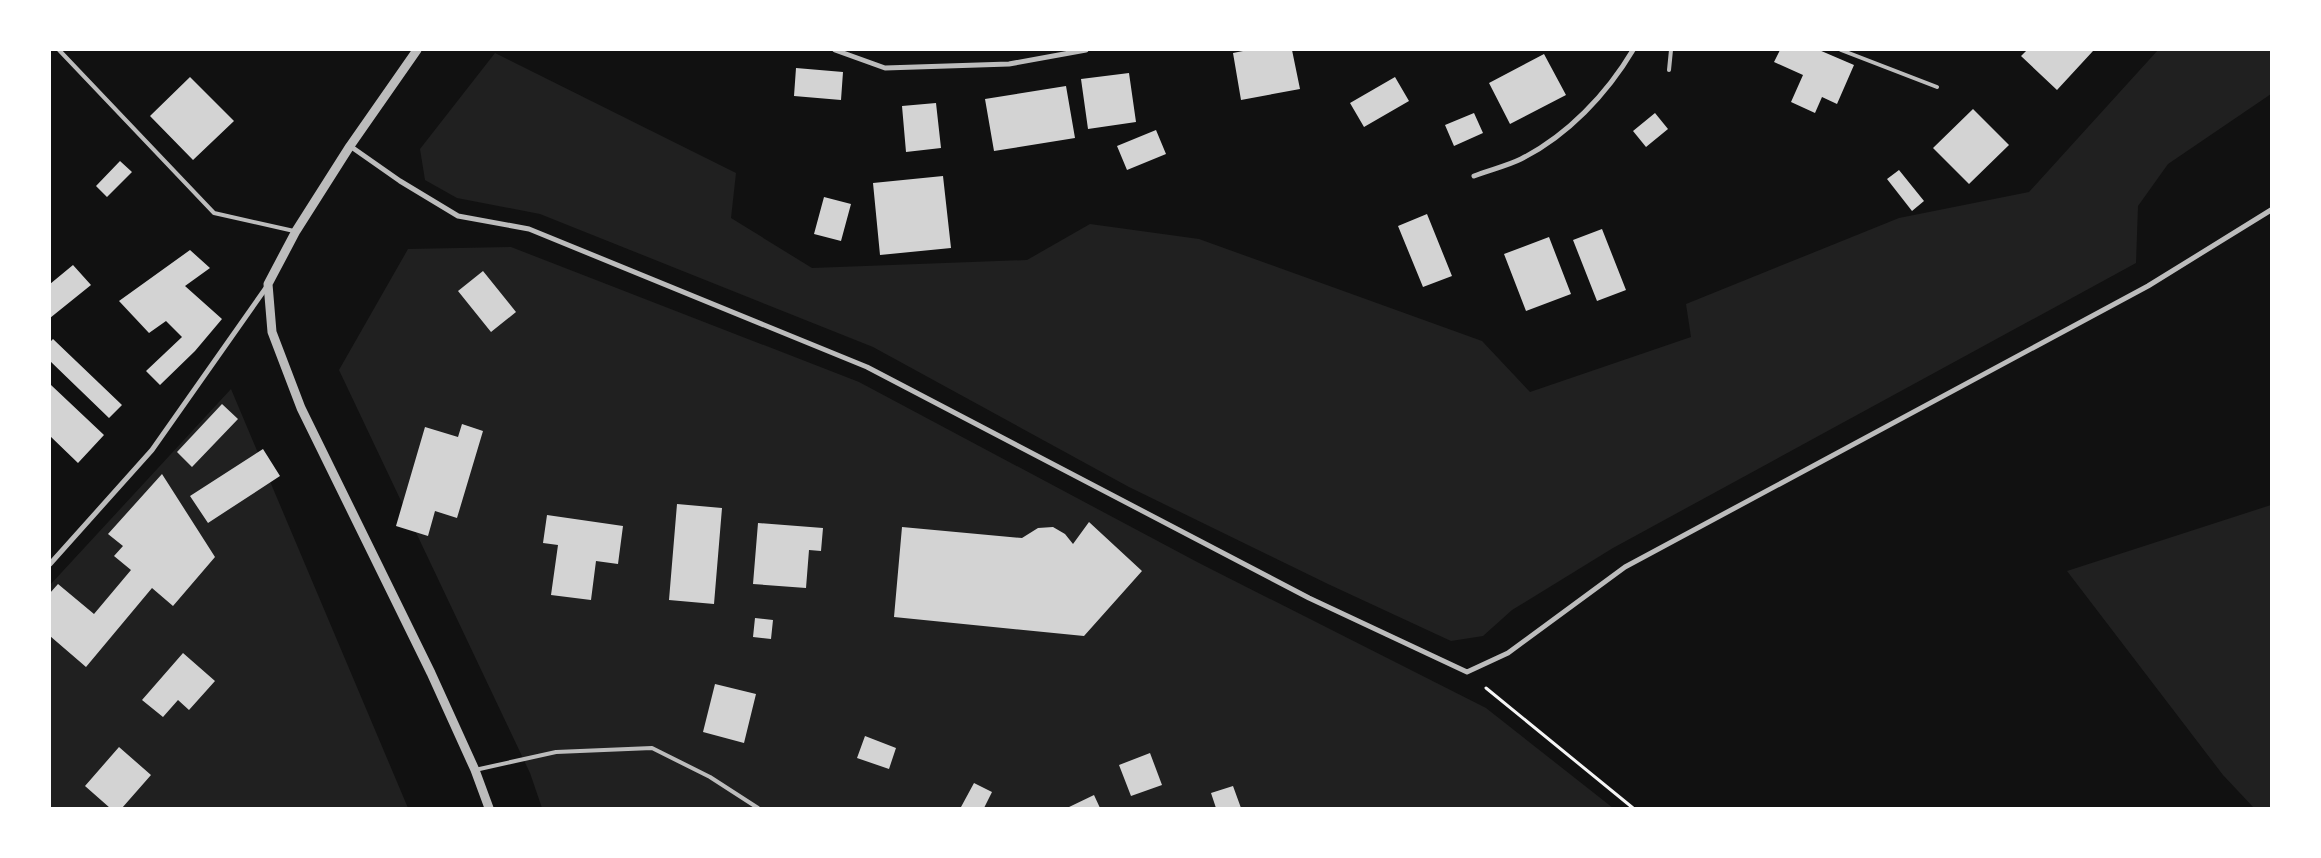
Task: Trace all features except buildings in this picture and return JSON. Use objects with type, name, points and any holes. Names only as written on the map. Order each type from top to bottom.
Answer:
[{"type":"street","points":[[50,564],[152,450],[268,284],[296,231],[350,146],[416,50]]},
{"type":"street","points":[[834,50],[885,68],[1009,64],[1086,50]]},
{"type":"street","points":[[1474,176],[1521,159],[1566,131],[1618,75],[1632,50]]},
{"type":"street","points":[[350,146],[458,216],[529,229],[867,367],[1309,598],[1467,672],[1508,653],[1625,567],[2148,286],[2271,210]]},
{"type":"street","points":[[268,284],[272,332],[301,408],[431,672],[475,770],[489,808]]},
{"type":"lane","points":[[58,50],[214,213],[296,231]]},
{"type":"lane","points":[[1670,70],[1671,50]]},
{"type":"lane","points":[[1841,50],[1937,87]]},
{"type":"lane","points":[[475,770],[556,752],[652,748],[710,777],[758,808]]},
{"type":"path","points":[[1467,672],[1633,808]]},
{"type":"shaded area","points":[[2158,50],[2271,50],[2271,94],[2168,164],[2138,206],[2136,263],[1613,548],[1512,610],[1483,636],[1451,641],[1328,584],[1129,487],[873,347],[540,214],[457,198],[425,180],[420,149],[495,53],[736,173],[731,218],[812,268],[1027,260],[1090,224],[1199,239],[1482,341],[1530,392],[1691,337],[1686,304],[1899,218],[2029,192]]},
{"type":"shaded area","points":[[511,247],[859,382],[1199,563],[1486,708],[1613,808],[542,808],[530,773],[339,370],[408,249]]},
{"type":"shaded area","points":[[231,389],[408,808],[50,808],[50,585]]},
{"type":"shaded area","points":[[2271,505],[2271,808],[2254,808],[2223,775],[2067,571]]}]
